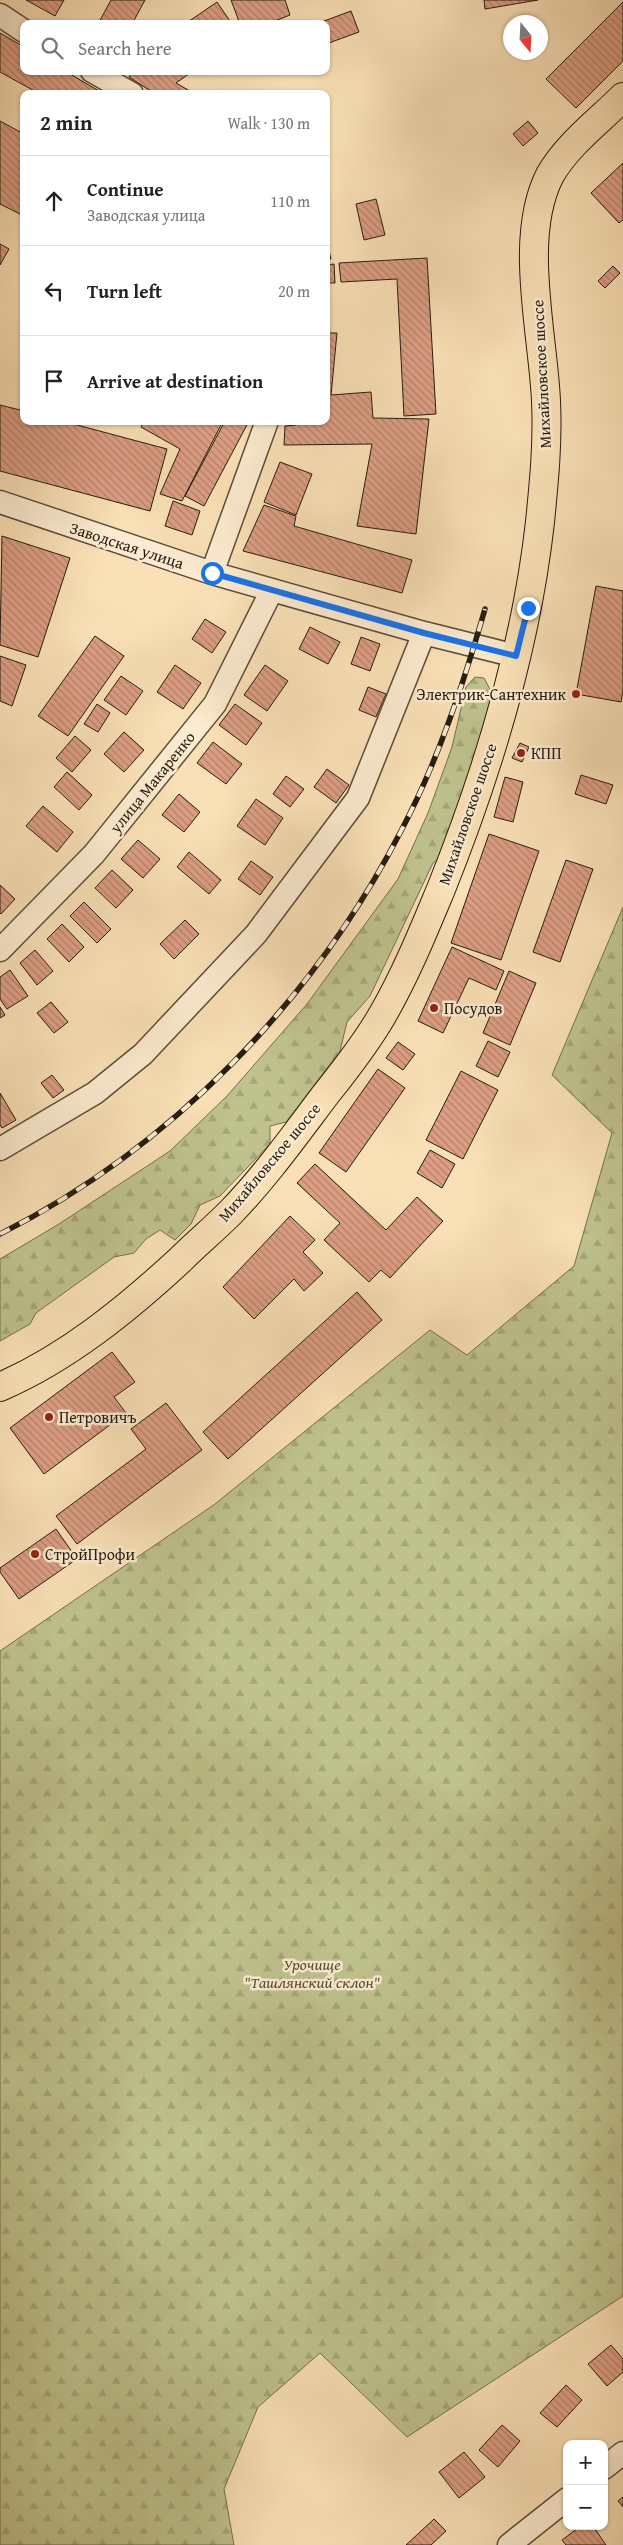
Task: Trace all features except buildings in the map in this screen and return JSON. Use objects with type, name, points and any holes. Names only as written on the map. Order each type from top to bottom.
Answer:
[{"type":"main road","name":"Михайловское шоссе","points":[[0,1386],[59,1356],[151,1287],[231,1212],[288,1144],[344,1071],[382,1016],[415,952],[460,842],[490,749],[528,608],[547,442],[542,342],[532,258],[535,227],[550,175],[571,148],[623,97]]},
{"type":"street","points":[[0,15],[20,28]]},
{"type":"street","points":[[99,75],[125,90]]},
{"type":"street","points":[[212,573],[266,425]]},
{"type":"street","name":"Заводская улица","points":[[0,502],[212,573],[424,633],[516,656]]},
{"type":"street","name":"улица Макаренко","points":[[0,950],[94,854],[215,704],[272,590]]},
{"type":"street","points":[[0,1149],[95,1093],[144,1054],[256,934],[358,798],[424,633]]},
{"type":"street","points":[[608,2465],[623,2453]]},
{"type":"street","points":[[510,2545],[563,2501]]},
{"type":"green space","points":[[475,677],[484,678],[493,695],[474,765],[444,855],[433,863],[370,996],[347,1022],[340,1051],[286,1122],[270,1126],[270,1144],[220,1196],[200,1205],[191,1224],[175,1240],[160,1230],[146,1239],[134,1253],[114,1257],[36,1313],[30,1324],[0,1341],[0,1259],[59,1224],[170,1151],[227,1096],[307,1004],[398,879],[428,813],[452,747],[466,687]]},
{"type":"green space","name":"Урочище \"Ташлянский склон\"","points":[[623,907],[623,2296],[407,2437],[320,2353],[258,2407],[224,2489],[234,2545],[0,2545],[0,1651],[215,1504],[430,1330],[467,1355],[574,1266],[612,1133],[552,1075]]},
{"type":"railway","points":[[0,1234],[63,1199],[123,1159],[179,1113],[232,1064],[281,1010],[326,953],[366,893],[401,831],[427,777],[449,722],[485,609]]},
{"type":"place","name":"Электрик-Сантехник","points":[[576,694]]},
{"type":"place","name":"КПП","points":[[521,753]]},
{"type":"place","name":"Посудов","points":[[434,1008]]},
{"type":"place","name":"Петровичъ","points":[[49,1417]]},
{"type":"place","name":"СтройПрофи","points":[[35,1554]]},
{"type":"route","points":[[212,573],[424,633],[516,656],[528,608]]}]
